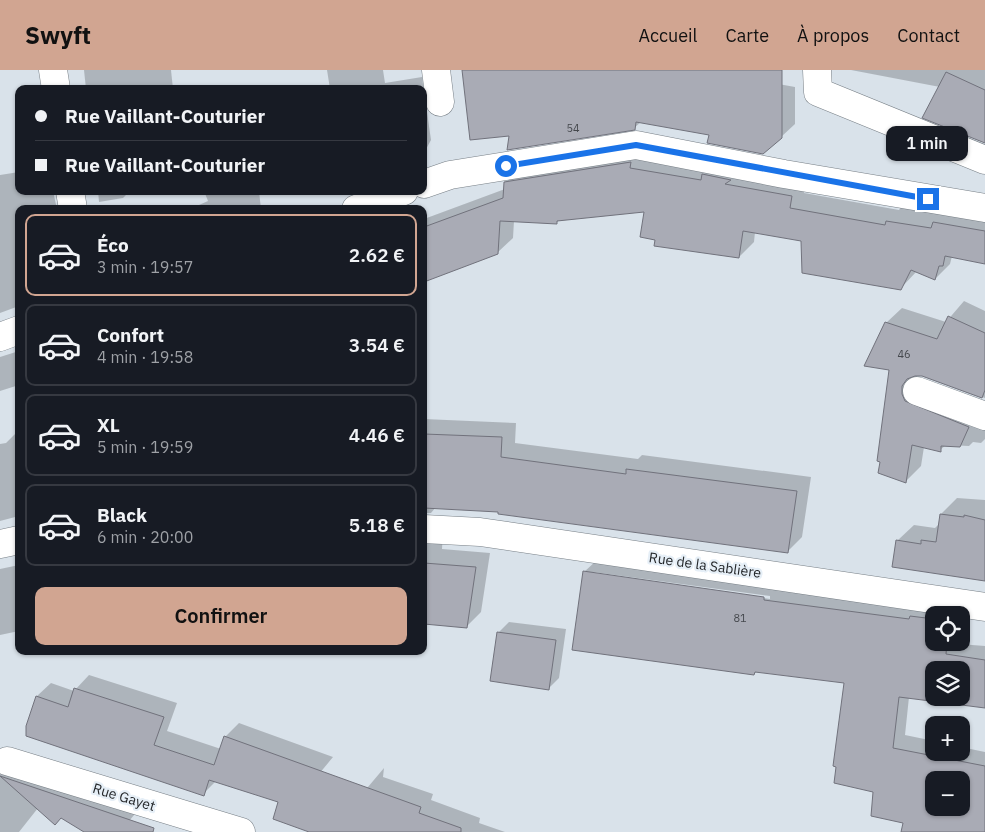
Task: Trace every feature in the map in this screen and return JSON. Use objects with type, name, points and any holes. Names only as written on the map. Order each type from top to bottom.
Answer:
[{"type":"street","points":[[53,70],[55,85]]},
{"type":"street","points":[[436,70],[440,102]]},
{"type":"street","points":[[818,70],[818,92],[985,160]]},
{"type":"street","points":[[427,183],[450,175],[636,145],[784,174],[985,208]]},
{"type":"street","points":[[367,205],[393,195]]},
{"type":"street","points":[[0,337],[15,331]]},
{"type":"street","points":[[917,391],[985,416]]},
{"type":"street","name":"Rue de la Sablière","points":[[427,529],[480,532],[985,607]]},
{"type":"street","points":[[0,544],[15,541]]},
{"type":"street","name":"Rue Gayet","points":[[8,761],[241,832]]},
{"type":"building","points":[[462,70],[782,70],[782,138],[763,154],[707,143],[709,135],[636,122],[635,130],[507,150],[509,136],[470,140]]},
{"type":"building","points":[[946,72],[985,90],[985,143],[922,118]]},
{"type":"building","points":[[631,162],[630,168],[701,180],[702,174],[731,180],[725,184],[792,196],[790,208],[885,225],[886,221],[931,228],[933,222],[985,231],[985,264],[945,256],[943,266],[939,266],[935,280],[911,270],[901,290],[802,273],[801,241],[743,231],[739,258],[654,246],[655,240],[640,237],[644,212],[557,221],[557,224],[500,221],[498,254],[427,281],[427,226],[503,198],[504,182]]},
{"type":"building","points":[[948,316],[985,333],[985,390],[982,398],[922,376],[907,379],[902,386],[902,394],[905,401],[969,427],[960,447],[941,446],[941,452],[912,445],[906,483],[878,473],[880,462],[877,461],[889,370],[864,366],[885,322],[937,339]]},
{"type":"building","points":[[427,434],[502,437],[501,457],[626,474],[626,469],[797,491],[788,553],[498,514],[498,512],[427,508]]},
{"type":"building","points":[[940,514],[964,517],[964,515],[985,520],[985,581],[892,567],[896,540],[921,544],[921,540],[936,542]]},
{"type":"building","points":[[427,563],[476,567],[467,628],[427,624]]},
{"type":"building","points":[[583,571],[764,597],[764,600],[909,619],[910,616],[925,618],[925,651],[946,651],[946,654],[985,660],[985,708],[969,706],[970,661],[925,661],[925,700],[899,697],[893,748],[925,754],[925,761],[959,761],[985,766],[985,832],[901,832],[903,823],[871,816],[873,792],[834,783],[836,767],[833,766],[844,683],[755,672],[754,675],[572,650]]},
{"type":"building","points":[[497,632],[556,640],[549,690],[490,681]]},
{"type":"building","points":[[74,688],[164,717],[154,745],[214,765],[224,736],[421,807],[419,813],[461,828],[461,832],[309,832],[273,819],[278,802],[209,780],[204,796],[26,736],[26,726],[36,696],[68,707]]},
{"type":"building","points":[[0,776],[154,828],[153,832],[84,832],[61,818],[55,825]]},
{"type":"route","points":[[506,166],[636,145],[784,174],[928,199]]}]
